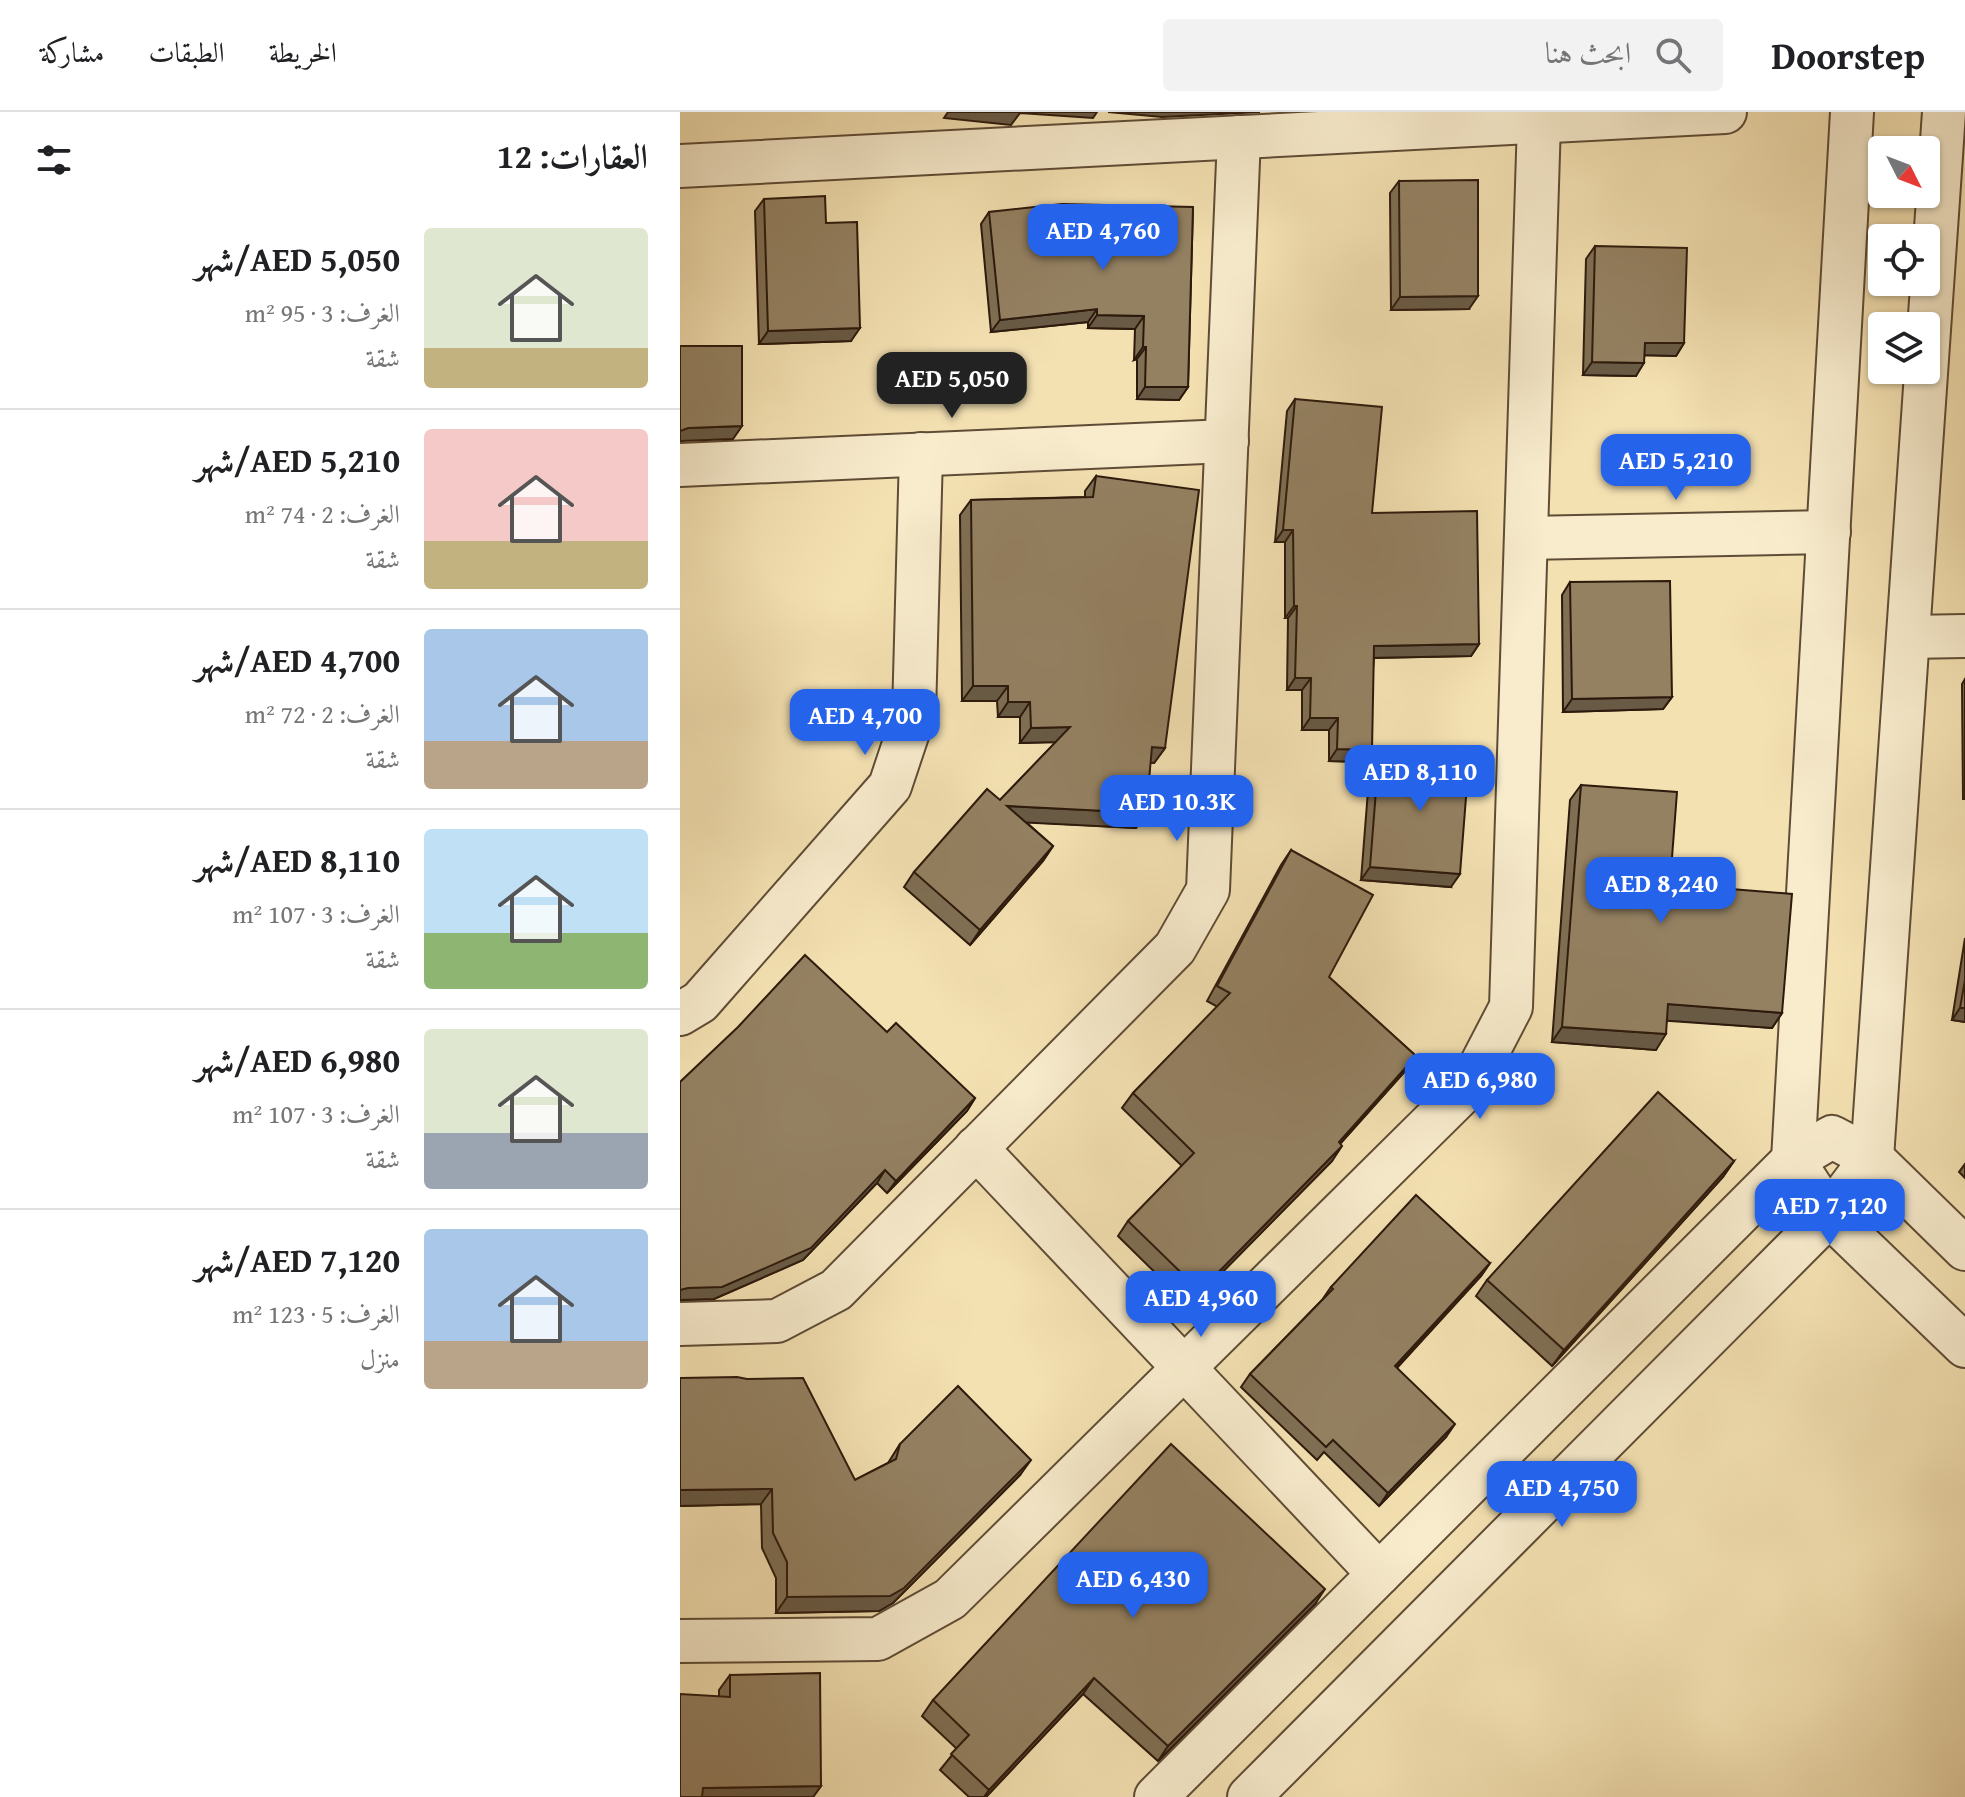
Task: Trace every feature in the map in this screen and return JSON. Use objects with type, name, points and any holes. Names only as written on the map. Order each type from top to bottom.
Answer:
[{"type":"street","points":[[680,166],[1725,112]]},
{"type":"street","points":[[1852,112],[1793,1160],[1829,1215],[1965,1346]]},
{"type":"street","points":[[1249,1797],[1829,1215],[1872,1158],[1908,637],[1951,115]]},
{"type":"street","points":[[680,1641],[878,1639],[950,1599],[1471,1084],[1511,1007],[1539,122]]},
{"type":"street","points":[[680,1324],[777,1321],[836,1290],[1175,948],[1208,890],[1239,137]]},
{"type":"street","points":[[680,465],[1227,441]]},
{"type":"street","points":[[680,1014],[700,1002],[890,786],[914,714],[921,454]]},
{"type":"street","points":[[1526,538],[1829,532]]},
{"type":"street","points":[[1908,637],[1965,636]]},
{"type":"street","points":[[1156,1797],[1793,1160],[1832,1137],[1872,1158],[1965,1249]]},
{"type":"street","points":[[976,1148],[1379,1574]]},
{"type":"building","points":[[1478,180],[1478,296],[1400,297],[1399,181]]},
{"type":"building","points":[[825,196],[826,223],[857,222],[860,328],[768,331],[764,199]]},
{"type":"building","points":[[1062,204],[1193,207],[1188,387],[1145,387],[1144,316],[1097,315],[1097,309],[1000,320],[989,212]]},
{"type":"building","points":[[1595,246],[1687,248],[1684,343],[1645,343],[1644,363],[1592,362]]},
{"type":"building","points":[[680,346],[742,346],[742,426],[680,431]]},
{"type":"building","points":[[1295,399],[1382,407],[1372,513],[1477,511],[1479,644],[1374,646],[1372,750],[1337,749],[1338,718],[1310,718],[1311,678],[1295,678],[1297,606],[1294,606],[1293,530],[1283,530]]},
{"type":"building","points":[[1096,476],[1199,490],[1165,748],[1152,747],[1146,813],[1007,806],[1053,846],[980,930],[914,872],[987,789],[1000,800],[1070,727],[1031,728],[1030,702],[1008,702],[1008,686],[973,686],[971,500],[1093,497]]},
{"type":"building","points":[[1670,581],[1672,697],[1572,699],[1570,582]]},
{"type":"building","points":[[1379,752],[1469,759],[1460,874],[1370,867]]},
{"type":"building","points":[[1581,785],[1677,792],[1670,884],[1792,894],[1782,1013],[1668,1004],[1666,1034],[1562,1027]]},
{"type":"building","points":[[1291,850],[1373,895],[1329,977],[1416,1056],[1339,1142],[1342,1146],[1200,1291],[1128,1221],[1194,1153],[1133,1093],[1230,993],[1217,986]]},
{"type":"building","points":[[805,955],[887,1032],[896,1023],[975,1098],[896,1181],[885,1170],[811,1248],[722,1287],[680,1290],[680,1082],[738,1027]]},
{"type":"building","points":[[1965,980],[1965,1008],[1960,1008]]},
{"type":"building","points":[[1658,1092],[1734,1161],[1564,1350],[1487,1280]]},
{"type":"building","points":[[1416,1195],[1490,1263],[1395,1366],[1455,1424],[1388,1493],[1333,1440],[1326,1447],[1250,1374],[1333,1289],[1331,1287]]},
{"type":"building","points":[[680,1378],[803,1378],[855,1480],[896,1459],[900,1444],[958,1386],[1031,1460],[904,1588],[890,1596],[787,1597],[787,1562],[773,1533],[772,1489],[680,1490]]},
{"type":"building","points":[[1171,1444],[1325,1589],[1168,1746],[1094,1678],[989,1790],[951,1754],[969,1735],[933,1700]]},
{"type":"building","points":[[820,1673],[821,1786],[703,1788],[702,1797],[680,1797],[680,1694],[730,1697],[730,1675]]}]
